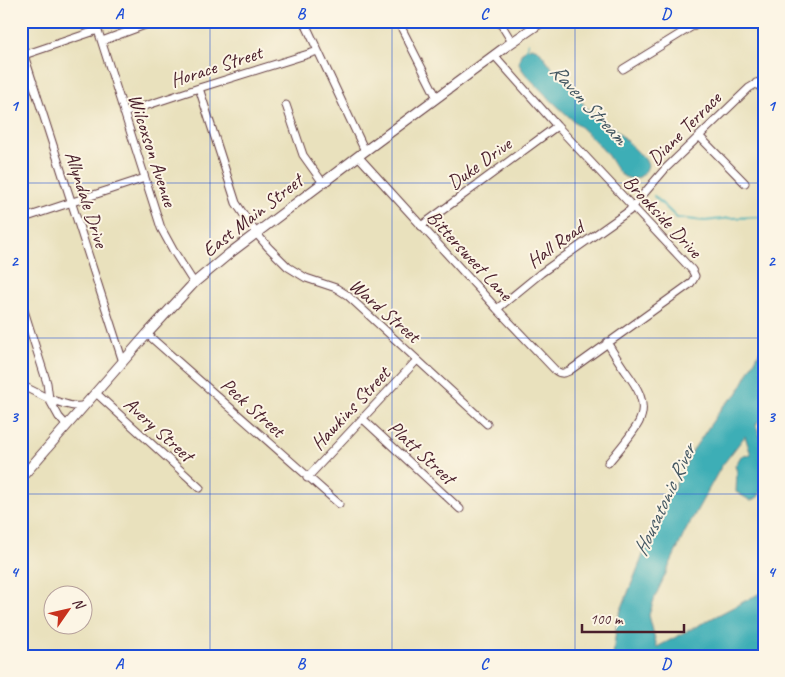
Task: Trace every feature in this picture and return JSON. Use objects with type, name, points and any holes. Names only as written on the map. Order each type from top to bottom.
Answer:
[{"type":"main road","name":"East Main Street","points":[[21,478],[194,283],[256,233],[361,154],[543,21]]},
{"type":"street","name":"Wilcoxson Avenue","points":[[95,21],[164,235],[194,283]]},
{"type":"street","points":[[102,41],[156,21]]},
{"type":"street","name":"Bittersweet Lane","points":[[304,21],[361,154],[421,226],[555,370],[562,374]]},
{"type":"street","points":[[398,21],[437,98]]},
{"type":"street","points":[[499,21],[512,42]]},
{"type":"street","points":[[622,69],[701,21]]},
{"type":"street","points":[[24,55],[98,30]]},
{"type":"street","name":"Allyndale Drive","points":[[21,46],[123,362]]},
{"type":"street","name":"Horace Street","points":[[124,113],[318,51]]},
{"type":"street","name":"Brookside Drive","points":[[494,55],[694,274],[690,284],[562,374]]},
{"type":"street","name":"Diane Terrace","points":[[633,207],[665,169],[749,88],[764,79]]},
{"type":"street","points":[[21,86],[32,82]]},
{"type":"street","points":[[756,83],[764,91]]},
{"type":"street","name":"Ward Street","points":[[199,88],[236,203],[256,233],[282,262],[295,272],[306,278],[336,288],[347,295],[487,424]]},
{"type":"street","points":[[286,105],[303,155],[323,183]]},
{"type":"street","name":"Duke Drive","points":[[421,226],[557,126]]},
{"type":"street","points":[[699,136],[745,184]]},
{"type":"street","points":[[21,219],[145,178]]},
{"type":"street","name":"Hall Road","points":[[497,309],[542,273],[633,207]]},
{"type":"street","points":[[21,301],[47,383],[49,400],[59,417],[68,426]]},
{"type":"street","name":"Peck Street","points":[[147,334],[338,504]]},
{"type":"street","points":[[606,342],[637,388],[641,397],[642,407],[638,425],[608,463]]},
{"type":"street","name":"Hawkins Street","points":[[307,478],[417,360]]},
{"type":"street","points":[[21,385],[49,400],[78,407],[86,405]]},
{"type":"street","name":"Avery Street","points":[[96,393],[200,488]]},
{"type":"street","name":"Platt Street","points":[[363,419],[460,509]]},
{"type":"water","points":[[531,47],[538,49],[555,71],[565,78],[586,108],[616,130],[645,159],[648,165],[641,176],[632,179],[622,175],[596,142],[547,97],[526,74],[519,63],[522,52]]},
{"type":"water","points":[[764,343],[764,413],[756,425],[764,446],[764,486],[758,497],[751,501],[736,492],[737,472],[735,466],[741,456],[751,455],[745,436],[721,467],[685,532],[655,597],[649,615],[657,647],[764,591],[764,656],[613,656],[617,620],[655,525],[693,450],[723,406],[737,394]]},
{"type":"waterway","name":"Raven Stream","points":[[526,51],[528,43]]},
{"type":"waterway","name":"Raven Stream","points":[[654,196],[677,218],[705,221],[764,217]]},
{"type":"water label","name":"Housatonic River","points":[[664,500]]}]
